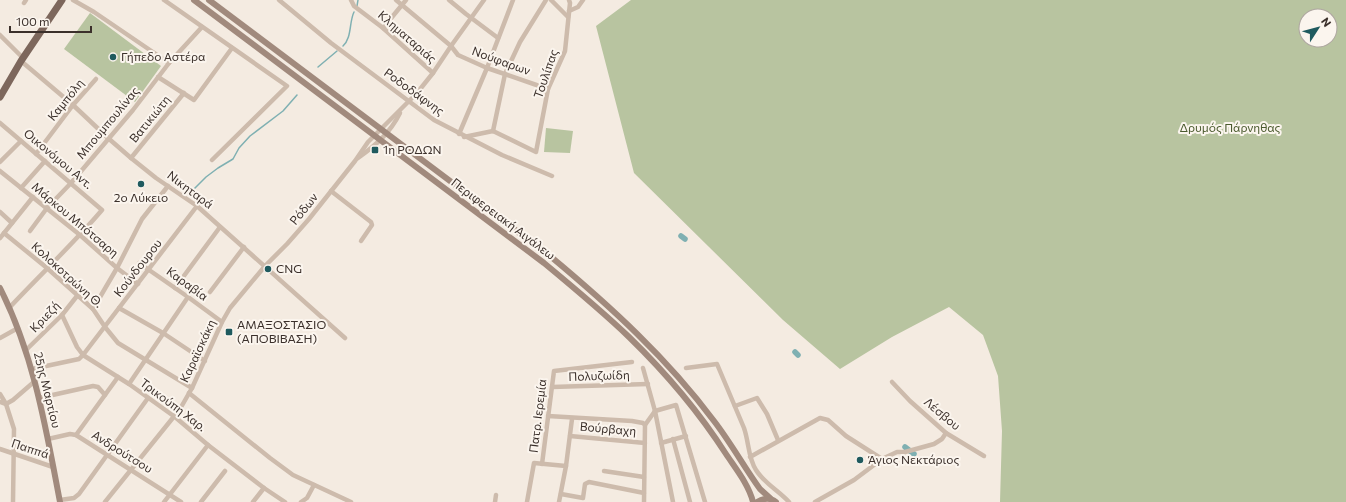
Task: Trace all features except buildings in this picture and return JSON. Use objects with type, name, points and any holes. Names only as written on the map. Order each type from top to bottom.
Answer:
[{"type":"main road","points":[[0,97],[22,59],[62,0]]},
{"type":"main road","name":"Περιφερειακή Αιγάλεω","points":[[194,0],[544,263],[629,336],[668,379],[707,427],[739,474],[750,494],[752,502]]},
{"type":"main road","name":"Περιφερειακή Αιγάλεω","points":[[209,0],[550,256],[594,292],[635,330],[697,399],[729,442],[760,489],[776,502]]},
{"type":"main road","name":"25ης Μαρτίου","points":[[0,288],[18,328],[32,369],[60,501]]},
{"type":"main road","points":[[757,502],[761,499],[770,498]]},
{"type":"street","points":[[73,0],[94,12],[169,63]]},
{"type":"street","points":[[164,0],[287,86],[212,160]]},
{"type":"street","name":"Ροδοδάφνης","points":[[279,0],[330,43],[409,103],[434,120],[464,137],[552,176]]},
{"type":"street","name":"Κληματαριάς","points":[[351,0],[354,6],[383,28],[433,73]]},
{"type":"street","name":"Νούφαρων","points":[[396,0],[451,46],[458,55],[487,68],[548,88]]},
{"type":"street","points":[[383,28],[406,0]]},
{"type":"street","points":[[450,0],[498,38]]},
{"type":"street","name":"Ρόδων","points":[[265,266],[294,237],[368,142],[409,103],[433,73],[484,0]]},
{"type":"street","points":[[459,134],[487,68],[513,0]]},
{"type":"street","points":[[464,137],[493,131],[505,74],[520,42],[546,0]]},
{"type":"street","points":[[551,0],[568,14],[578,7],[583,0]]},
{"type":"street","name":"Τουλίπας","points":[[493,131],[536,152],[548,88],[565,51],[569,1]]},
{"type":"street","name":"Μπουμπουλίνας","points":[[30,231],[47,208],[72,183],[108,138],[133,110],[169,63],[202,27]]},
{"type":"street","name":"Νικηταρά","points":[[0,35],[22,59],[108,138],[131,158],[197,206],[345,338]]},
{"type":"street","points":[[158,77],[194,100],[232,48]]},
{"type":"street","name":"Καμπόλη","points":[[36,154],[73,105],[96,79]]},
{"type":"street","name":"Βατικιώτη","points":[[131,158],[184,93]]},
{"type":"street","name":"Ρόδων","points":[[355,160],[387,134],[402,110]]},
{"type":"street","name":"Οικονόμου Αντ.","points":[[0,123],[102,210],[80,235]]},
{"type":"street","points":[[0,162],[21,141]]},
{"type":"street","points":[[21,188],[45,161]]},
{"type":"street","name":"Μάρκου Μπότσαρη","points":[[0,171],[138,284]]},
{"type":"street","points":[[93,309],[117,268],[142,219],[168,186]]},
{"type":"street","points":[[331,191],[371,222],[372,225],[361,241]]},
{"type":"street","points":[[0,238],[33,197]]},
{"type":"street","name":"Κούνδουρου","points":[[84,355],[197,206]]},
{"type":"street","points":[[0,212],[12,223]]},
{"type":"street","points":[[175,288],[220,227]]},
{"type":"street","name":"Κολοκοτρώνη Θ.","points":[[4,233],[47,268],[93,309],[118,343],[192,388]]},
{"type":"street","points":[[9,308],[80,235]]},
{"type":"street","points":[[210,292],[244,247]]},
{"type":"street","name":"Καραβία","points":[[139,263],[222,322]]},
{"type":"street","name":"Καραϊσκάκη","points":[[105,502],[175,417],[192,388],[222,322],[230,308],[265,266]]},
{"type":"street","name":"Κριεζή","points":[[26,350],[62,315],[77,296]]},
{"type":"street","points":[[129,384],[188,297]]},
{"type":"street","points":[[119,308],[163,333],[205,361]]},
{"type":"street","name":"Τρικούπη Χαρ.","points":[[62,315],[77,347],[84,355],[129,384],[175,417],[208,445],[264,488],[285,502]]},
{"type":"street","points":[[0,338],[18,328]]},
{"type":"street","points":[[32,369],[79,359],[84,355]]},
{"type":"street","name":"Πατρ. Ιερεμία","points":[[542,464],[554,370],[632,362]]},
{"type":"street","points":[[686,368],[717,364],[747,436],[750,457],[756,470],[760,476],[789,502]]},
{"type":"street","points":[[643,368],[655,411],[673,502]]},
{"type":"street","points":[[76,435],[118,377]]},
{"type":"street","points":[[0,402],[6,404],[13,400],[34,381]]},
{"type":"street","name":"Λέσβου","points":[[892,382],[910,401],[946,433],[984,456]]},
{"type":"street","name":"Πολυζωίδη","points":[[552,387],[648,384]]},
{"type":"street","points":[[39,398],[93,386],[98,387],[105,395]]},
{"type":"street","points":[[189,393],[270,458],[294,475],[351,502]]},
{"type":"street","points":[[0,394],[6,404],[14,429],[13,502]]},
{"type":"street","points":[[60,501],[74,498],[80,494],[148,398]]},
{"type":"street","points":[[735,406],[757,398],[767,414],[778,440]]},
{"type":"street","points":[[644,502],[645,425],[655,411],[676,405],[705,502]]},
{"type":"street","points":[[548,416],[572,419],[632,421],[643,423],[645,425]]},
{"type":"street","points":[[750,457],[816,419],[824,418],[846,436],[882,459]]},
{"type":"street","points":[[559,502],[566,466],[572,419]]},
{"type":"street","points":[[815,502],[854,480],[882,459],[897,452],[905,452],[934,444],[942,439],[946,433]]},
{"type":"street","name":"Ανδρούτσου","points":[[48,439],[70,434],[76,435],[181,502]]},
{"type":"street","name":"Βούρβαχη","points":[[570,436],[644,443]]},
{"type":"street","points":[[661,443],[686,436]]},
{"type":"street","points":[[673,439],[690,502]]},
{"type":"street","points":[[164,502],[208,445]]},
{"type":"street","name":"Παππά","points":[[0,449],[53,467]]},
{"type":"street","points":[[527,502],[534,463],[566,466]]},
{"type":"street","points":[[201,502],[225,471]]},
{"type":"street","points":[[604,471],[644,477]]},
{"type":"street","points":[[560,494],[582,498],[585,484],[589,482],[644,493]]},
{"type":"street","points":[[301,502],[307,498],[314,485]]},
{"type":"street","points":[[253,502],[264,488]]},
{"type":"street","points":[[495,502],[496,495]]},
{"type":"green space","name":"Δρυμός Πάρνηθας","points":[[631,0],[1346,0],[1346,502],[1000,502],[1002,431],[998,376],[983,335],[949,307],[892,337],[840,369],[783,320],[634,173],[596,26]]},
{"type":"green space","name":"Γήπεδο Αστέρα","points":[[90,13],[161,66],[135,102],[64,49]]},
{"type":"green space","points":[[546,128],[573,131],[570,153],[544,152]]},
{"type":"waterway","points":[[357,6],[358,0]]},
{"type":"waterway","points":[[343,46],[348,39],[354,12]]},
{"type":"waterway","points":[[318,67],[337,51]]},
{"type":"waterway","points":[[192,191],[206,177],[233,159],[239,148],[250,136],[283,111],[297,95]]},
{"type":"waterway","points":[[681,236],[685,239]]},
{"type":"waterway","points":[[795,352],[798,355]]},
{"type":"waterway","points":[[905,447],[914,454]]},
{"type":"place","name":"Γήπεδο Αστέρα","points":[[113,57]]},
{"type":"place","name":"1η ΡΟΔΩΝ","points":[[375,150]]},
{"type":"place","name":"2ο Λύκειο","points":[[141,184]]},
{"type":"place","name":"CNG","points":[[268,269]]},
{"type":"place","name":"ΑΜΑΞΟΣΤΑΣΙΟ (ΑΠΟΒΙΒΑΣΗ)","points":[[229,332]]},
{"type":"place","name":"Άγιος Νεκτάριος","points":[[860,460]]}]
